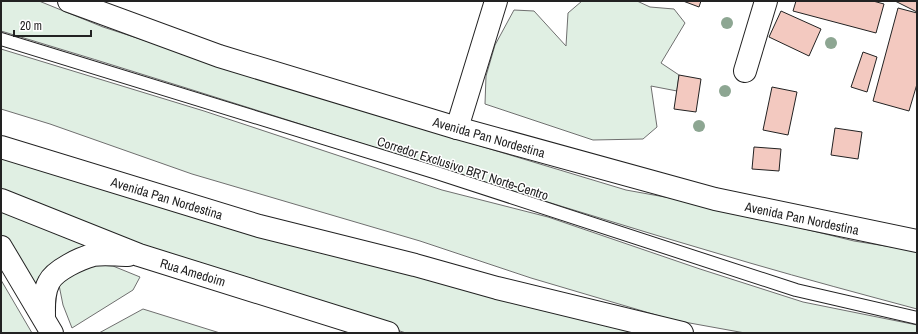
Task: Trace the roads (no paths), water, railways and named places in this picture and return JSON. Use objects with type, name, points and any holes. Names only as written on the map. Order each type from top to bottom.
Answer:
[{"type":"main road","name":"Avenida Pan Nordestina","points":[[69,1],[219,56],[457,128],[715,200],[917,241]]},
{"type":"main road","points":[[457,128],[496,1]]},
{"type":"main road","points":[[745,71],[766,1]]},
{"type":"main road","name":"Avenida Pan Nordestina","points":[[1,147],[259,226],[415,265],[497,288],[682,333]]},
{"type":"main road","name":"Rua Amedoim","points":[[1,200],[139,255],[388,333]]},
{"type":"main road","points":[[1,247],[48,326]]},
{"type":"main road","points":[[48,326],[44,295],[49,281],[61,270],[81,259],[93,255],[139,255]]},
{"type":"lane","name":"Corredor Exclusivo BRT Norte-Centro","points":[[1,40],[437,174],[796,290],[917,318]]}]
